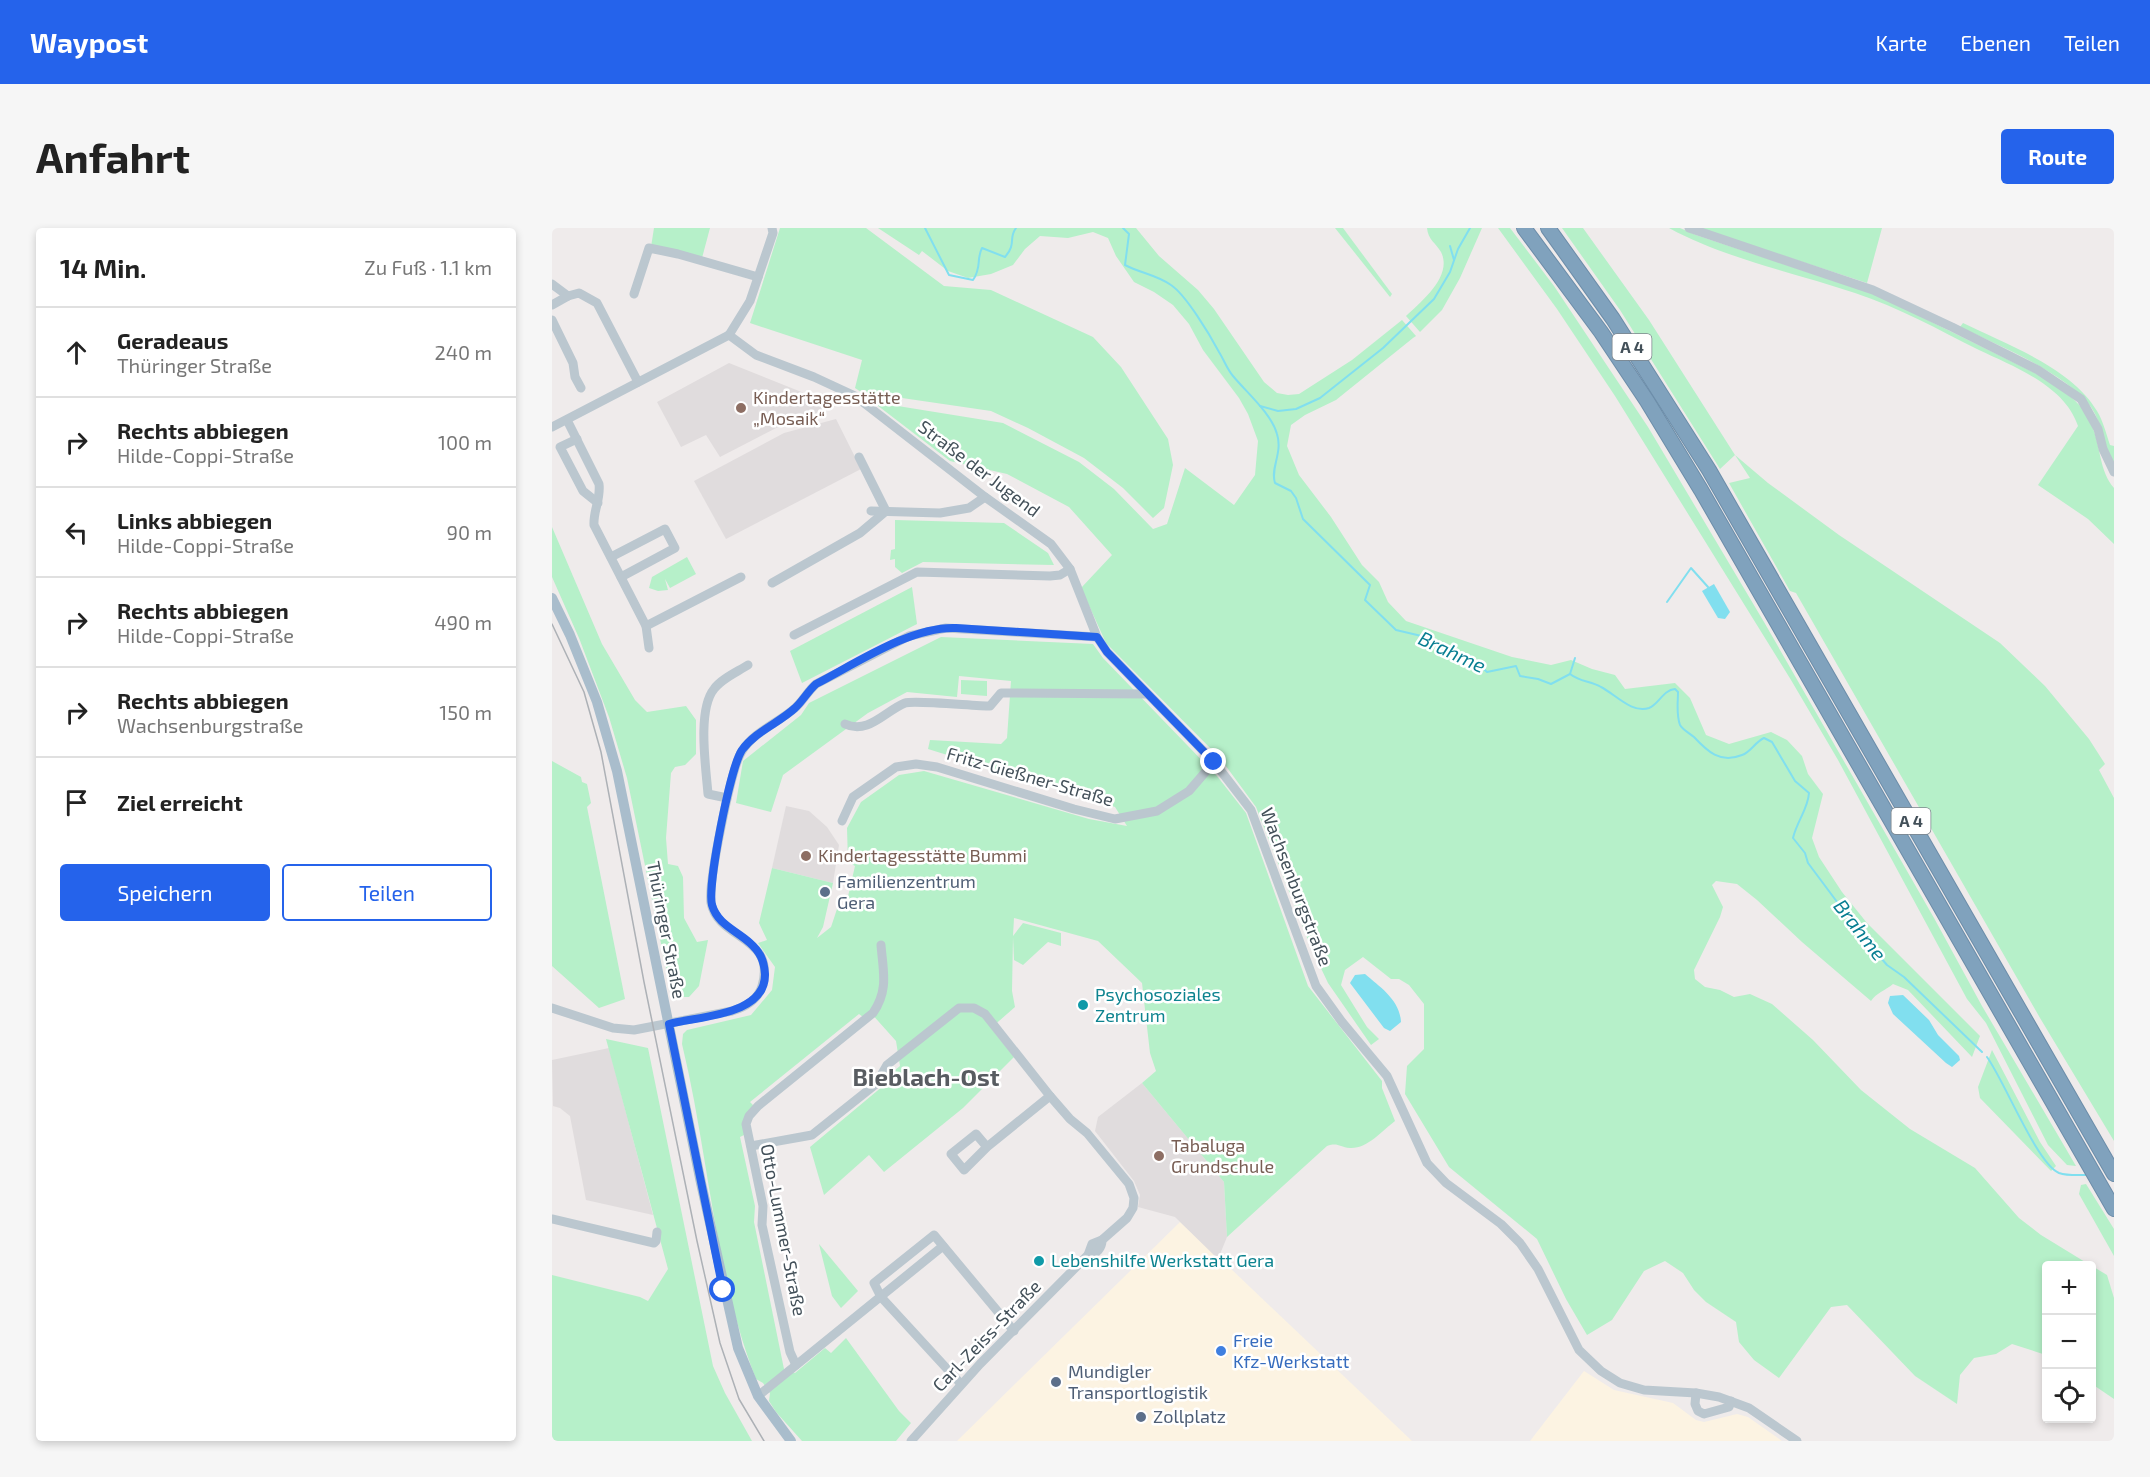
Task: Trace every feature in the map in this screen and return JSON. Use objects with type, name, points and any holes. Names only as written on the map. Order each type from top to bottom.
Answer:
[{"type":"highway","name":"A 4","points":[[1524,228],[1602,332],[1701,490],[2111,1203]]},
{"type":"highway","name":"A 4","points":[[1548,228],[1613,319],[1709,470],[2114,1174]]},
{"type":"main road","name":"Thüringer Straße","points":[[552,598],[570,635],[597,702],[617,771],[727,1305],[738,1348],[758,1396],[791,1441]]},
{"type":"street","points":[[552,427],[729,334],[750,301],[773,233],[772,228]]},
{"type":"street","points":[[1689,228],[1873,290],[2038,370],[2081,399],[2098,429],[2103,449],[2114,472]]},
{"type":"street","points":[[634,294],[649,248],[758,277]]},
{"type":"street","points":[[552,284],[568,296]]},
{"type":"street","points":[[552,305],[579,293],[597,303],[638,382]]},
{"type":"street","points":[[552,320],[573,363],[575,377],[581,388]]},
{"type":"street","name":"Straße der Jugend","points":[[729,334],[756,356],[814,377],[855,396],[985,497],[1051,544],[1070,569],[1083,601]]},
{"type":"street","points":[[567,420],[599,484],[600,493],[593,516],[594,525],[646,626],[649,648]]},
{"type":"street","points":[[576,439],[560,447],[583,492],[597,503]]},
{"type":"street","points":[[859,457],[886,511]]},
{"type":"street","points":[[871,511],[940,513],[969,508],[985,497]]},
{"type":"street","points":[[772,583],[860,533],[886,511]]},
{"type":"street","points":[[611,557],[665,530],[675,548],[621,577]]},
{"type":"street","points":[[794,634],[917,572],[1050,576],[1060,575],[1070,569]]},
{"type":"street","points":[[646,626],[741,577]]},
{"type":"street","name":"Wachsenburgstraße","points":[[1083,601],[1097,637],[1107,652],[1214,762],[1251,810],[1316,986],[1342,1023],[1387,1076],[1427,1162],[1446,1183],[1501,1224],[1520,1243],[1538,1269],[1579,1350],[1601,1371],[1620,1383],[1644,1390],[1696,1393],[1731,1401],[1749,1407],[1797,1441]]},
{"type":"street","points":[[552,1008],[613,1028],[643,1029],[743,1007],[756,998],[761,991],[765,977],[764,963],[759,952],[747,940],[718,920],[711,903],[727,798],[741,751],[753,738],[797,707],[816,684],[909,636],[946,628],[1097,637]]},
{"type":"street","points":[[727,798],[708,794],[703,735],[707,701],[714,688],[748,665]]},
{"type":"street","points":[[846,724],[858,729],[906,702],[990,706],[1001,693],[1146,694]]},
{"type":"street","name":"Fritz-Gießner-Straße","points":[[842,821],[853,796],[896,768],[916,764],[937,767],[1074,809],[1115,819],[1157,812],[1189,791],[1214,762]]},
{"type":"street","name":"Otto-Lummer-Straße","points":[[796,1365],[790,1352],[762,1225],[764,1206],[746,1124],[749,1116],[758,1106],[873,1013],[881,1002],[884,990],[881,945]]},
{"type":"street","points":[[751,1146],[812,1135],[876,1084],[887,1065],[959,1008],[974,1008],[985,1014],[1050,1096],[987,1147]]},
{"type":"street","name":"Carl-Zeiss-Straße","points":[[911,1441],[1014,1331],[1089,1255],[1098,1251],[1102,1240],[1127,1218],[1133,1208],[1134,1198],[1129,1184],[1088,1133],[1070,1119],[1050,1096]]},
{"type":"street","points":[[552,1219],[654,1243],[657,1232]]},
{"type":"street","points":[[962,1384],[881,1297],[874,1283],[922,1242],[934,1235],[1014,1331]]},
{"type":"street","points":[[758,1396],[943,1246]]},
{"type":"street","points":[[1696,1393],[1695,1404],[1698,1411],[1704,1414],[1729,1407],[1731,1401]]},
{"type":"shaded area","name":"Kindertagesstätte „Mosaik“","points":[[729,363],[819,399],[825,414],[784,424],[720,457],[706,435],[681,447],[657,402]]},
{"type":"shaded area","points":[[836,419],[861,469],[726,539],[694,481],[784,433]]},
{"type":"shaded area","name":"Kindertagesstätte Bummi","points":[[786,806],[809,811],[827,827],[839,845],[833,883],[772,868]]},
{"type":"shaded area","points":[[609,1048],[653,1215],[586,1200],[570,1116],[560,1108],[553,1106],[552,1060]]},
{"type":"shaded area","name":"Tabaluga Grundschule","points":[[1142,1083],[1224,1182],[1227,1237],[1218,1259],[1175,1217],[1138,1207],[1140,1195],[1134,1181],[1095,1131],[1098,1117]]},
{"type":"shaded area","points":[[1180,1222],[1229,1267],[1412,1441],[957,1441]]},
{"type":"shaded area","points":[[1584,1371],[1614,1390],[1673,1403],[1696,1420],[1704,1422],[1737,1414],[1748,1417],[1782,1441],[1530,1441]]},
{"type":"green space","points":[[654,228],[710,228],[702,258],[651,247]]},
{"type":"green space","points":[[780,228],[866,228],[944,286],[991,290],[1093,337],[1121,367],[1168,439],[1173,465],[1164,508],[1153,518],[1123,488],[1084,458],[991,411],[861,392],[855,388],[862,360],[750,323]]},
{"type":"green space","points":[[878,228],[1136,228],[1159,256],[1198,290],[1214,309],[1264,382],[1277,393],[1288,395],[1299,394],[1352,360],[1402,320],[1416,336],[1336,400],[1305,415],[1291,425],[1287,446],[1299,475],[1331,517],[1362,565],[1379,582],[1388,602],[1406,621],[1512,657],[1551,665],[1571,660],[1615,675],[1625,689],[1675,683],[1690,698],[1706,735],[1729,744],[1771,732],[1787,740],[1802,756],[1808,774],[1823,794],[1812,838],[1819,857],[1842,892],[1867,923],[1980,1036],[1972,1057],[1908,990],[1893,984],[1871,1001],[1737,884],[1716,881],[1712,885],[1723,907],[1694,970],[1695,979],[1705,987],[1720,990],[1734,997],[1750,994],[1772,1004],[1813,1040],[1861,1090],[1910,1129],[1975,1168],[2019,1218],[2041,1235],[2083,1261],[2042,1261],[2042,1354],[2012,1344],[1996,1354],[1974,1358],[1960,1375],[1957,1404],[1915,1376],[1847,1305],[1831,1307],[1779,1378],[1754,1360],[1739,1342],[1736,1322],[1706,1302],[1694,1290],[1683,1273],[1665,1261],[1644,1271],[1612,1320],[1587,1335],[1566,1299],[1537,1239],[1449,1167],[1405,1094],[1407,1066],[1424,1049],[1424,1004],[1409,985],[1399,979],[1391,979],[1363,957],[1345,970],[1341,985],[1367,1027],[1379,1039],[1371,1045],[1328,983],[1310,945],[1256,807],[1220,758],[1106,643],[1081,588],[1112,555],[1069,507],[1007,474],[950,461],[873,402],[1003,423],[1079,462],[1114,489],[1153,529],[1167,524],[1185,468],[1234,505],[1255,475],[1258,441],[1239,398],[1203,350],[1189,324],[1173,305],[1134,282],[1116,256],[1108,238],[1093,232],[1068,238],[1040,236],[1025,249],[1013,265],[991,274],[968,278],[948,271],[922,251],[919,255]]},
{"type":"green space","points":[[1335,228],[1343,228],[1392,294],[1390,297]]},
{"type":"green space","points":[[1427,228],[1482,228],[1460,278],[1442,310],[1420,332],[1406,316],[1434,287],[1443,270],[1444,261]]},
{"type":"green space","points":[[1498,228],[1510,228],[1554,286],[1648,427],[1764,622],[1982,1006],[2076,1166],[2067,1165],[2048,1145],[1986,1023],[1967,999],[1838,760],[1791,680],[1615,396],[1557,309]]},
{"type":"green space","points":[[1562,228],[1583,228],[1649,320],[1735,455],[1720,469],[1620,310]]},
{"type":"green space","points":[[1669,228],[1680,228],[1877,295],[2043,377],[2058,387],[2084,410],[2095,434],[2105,474],[2114,488],[2114,544],[2088,519],[2038,485],[2078,426],[2062,400],[2037,379],[1887,305],[1832,285],[1737,257]]},
{"type":"green space","points":[[1698,228],[1882,228],[1867,283]]},
{"type":"green space","points":[[1963,323],[2037,359],[2072,382],[2086,396],[2099,415],[2110,445],[2114,446],[2114,467],[2095,414],[2080,394],[2048,371],[1960,327]]},
{"type":"green space","points":[[1735,455],[1768,483],[1839,535],[2000,643],[2045,686],[2089,739],[2105,764],[2099,770],[2114,798],[2114,1141],[2040,1018],[1796,593],[1790,591],[1729,483],[1750,478]]},
{"type":"green space","points":[[895,520],[1004,523],[1048,553],[1054,565],[923,562],[902,573],[895,567],[895,559],[890,560],[891,550],[895,549]]},
{"type":"green space","points":[[552,527],[602,644],[635,700],[647,712],[686,706],[696,720],[696,754],[685,765],[675,767],[671,773],[666,838],[668,864],[678,866],[683,877],[684,918],[697,942],[708,940],[699,986],[689,997],[672,997],[627,778],[609,717],[579,638],[552,577]]},
{"type":"green space","points":[[687,557],[696,574],[670,588],[665,579],[668,590],[658,591],[649,588],[652,577]]},
{"type":"green space","points":[[912,587],[917,624],[802,683],[790,651]]},
{"type":"green space","points":[[941,637],[1093,644],[1103,658],[1217,776],[1246,813],[1308,986],[1382,1081],[1382,1088],[1395,1121],[1362,1146],[1350,1148],[1327,1146],[1227,1237],[1224,1182],[1142,1083],[1156,1071],[1150,1053],[1142,983],[1098,941],[1014,918],[1013,936],[1023,923],[1061,933],[1061,946],[1048,942],[1023,965],[1014,960],[1013,937],[1012,991],[1015,1007],[991,1028],[1014,1057],[963,1108],[884,1172],[869,1155],[824,1195],[810,1147],[883,1086],[890,1074],[900,1066],[896,1041],[870,1012],[863,1017],[859,1014],[750,1102],[753,1105],[744,1135],[740,1137],[755,1206],[754,1222],[784,1369],[795,1373],[825,1348],[831,1353],[846,1338],[899,1411],[911,1423],[896,1441],[802,1441],[776,1412],[769,1401],[770,1393],[763,1383],[756,1379],[742,1338],[721,1255],[682,1044],[683,1034],[687,1030],[751,1015],[772,990],[775,967],[758,943],[767,940],[759,923],[772,868],[833,883],[823,927],[817,938],[831,927],[837,909],[846,905],[855,866],[848,862],[847,828],[861,802],[899,775],[924,771],[1089,819],[1127,826],[1115,807],[928,749],[930,740],[1001,744],[1007,738],[1011,681],[959,676],[957,697],[907,692],[868,713],[783,775],[771,812],[736,803],[743,761],[801,715],[809,703]]},
{"type":"green space","points":[[961,680],[987,681],[987,696],[961,694]]},
{"type":"green space","points":[[552,761],[581,777],[582,782],[587,784],[591,803],[587,807],[625,999],[599,1008],[552,966]]},
{"type":"green space","points":[[606,1039],[648,1048],[713,1366],[725,1393],[752,1441],[552,1441],[552,1275],[648,1301],[668,1269]]},
{"type":"green space","points":[[1992,1050],[2040,1142],[2056,1166],[2051,1171],[1980,1098],[1978,1087]]},
{"type":"green space","points":[[2086,1184],[2114,1229],[2114,1256],[2079,1194],[2081,1185]]},
{"type":"green space","points":[[819,1244],[858,1291],[841,1308],[832,1296]]},
{"type":"green space","points":[[2096,1268],[2107,1275],[2114,1298],[2114,1399],[2096,1387]]},
{"type":"water","points":[[1714,584],[1730,612],[1725,619],[1718,618],[1702,591]]},
{"type":"water","points":[[1365,974],[1383,989],[1397,1007],[1401,1022],[1390,1031],[1384,1028],[1350,983],[1355,975]]},
{"type":"water","points":[[1903,995],[1929,1020],[1938,1035],[1959,1056],[1960,1060],[1952,1067],[1893,1014],[1888,1003],[1890,996]]},
{"type":"waterway","name":"Brahme","points":[[925,228],[949,275],[973,280],[982,248],[1005,257],[1011,248],[1016,228]]},
{"type":"waterway","name":"Brahme","points":[[1123,228],[1129,234],[1125,265],[1171,285],[1190,306],[1231,373],[1270,418],[1274,426],[1279,448],[1274,472],[1275,483],[1291,491],[1296,498],[1303,519],[1370,585],[1365,600],[1396,630],[1430,638],[1441,648],[1456,655],[1470,656],[1487,672],[1516,666],[1520,676],[1551,684],[1570,674],[1601,687],[1636,708],[1649,708],[1667,692],[1675,689],[1678,692],[1680,725],[1709,751],[1721,757],[1742,755],[1764,738],[1772,742],[1795,781],[1809,793],[1807,804],[1793,838],[1805,853],[1808,863],[1887,965],[1904,977],[1982,1052]]},
{"type":"waterway","points":[[1260,406],[1278,411],[1296,409],[1320,398],[1383,348],[1434,299],[1450,272],[1458,249],[1470,228]]},
{"type":"waterway","points":[[1450,246],[1454,260]]},
{"type":"waterway","points":[[1667,602],[1691,568],[1708,587]]},
{"type":"waterway","points":[[1570,674],[1575,658]]},
{"type":"waterway","name":"Brahme","points":[[1987,1057],[2031,1138],[2050,1166],[2062,1174],[2087,1175]]},
{"type":"tram line","points":[[552,624],[584,692],[601,752],[644,982],[720,1343],[739,1399],[764,1441]]},
{"type":"place","name":"Kindertagesstätte „Mosaik“","points":[[741,408]]},
{"type":"place","name":"Kindertagesstätte Bummi","points":[[806,856]]},
{"type":"place","name":"Familienzentrum Gera","points":[[825,892]]},
{"type":"place","name":"Psychosoziales Zentrum","points":[[1083,1005]]},
{"type":"place","name":"Tabaluga Grundschule","points":[[1159,1156]]},
{"type":"place","name":"Lebenshilfe Werkstatt Gera","points":[[1039,1261]]},
{"type":"place","name":"Freie Kfz-Werkstatt","points":[[1221,1351]]},
{"type":"place","name":"Mundigler Transportlogistik","points":[[1056,1382]]},
{"type":"place","name":"Zollplatz","points":[[1141,1417]]},
{"type":"district","name":"Bieblach-Ost","points":[[926,1078]]},
{"type":"route","points":[[723,1290],[669,1024],[732,1011],[743,1007],[756,998],[761,991],[765,977],[764,963],[759,952],[747,940],[718,920],[711,903],[713,878],[734,770],[741,751],[753,738],[797,707],[816,684],[909,636],[956,628],[1097,637],[1107,652],[1146,694],[1214,762]]}]
